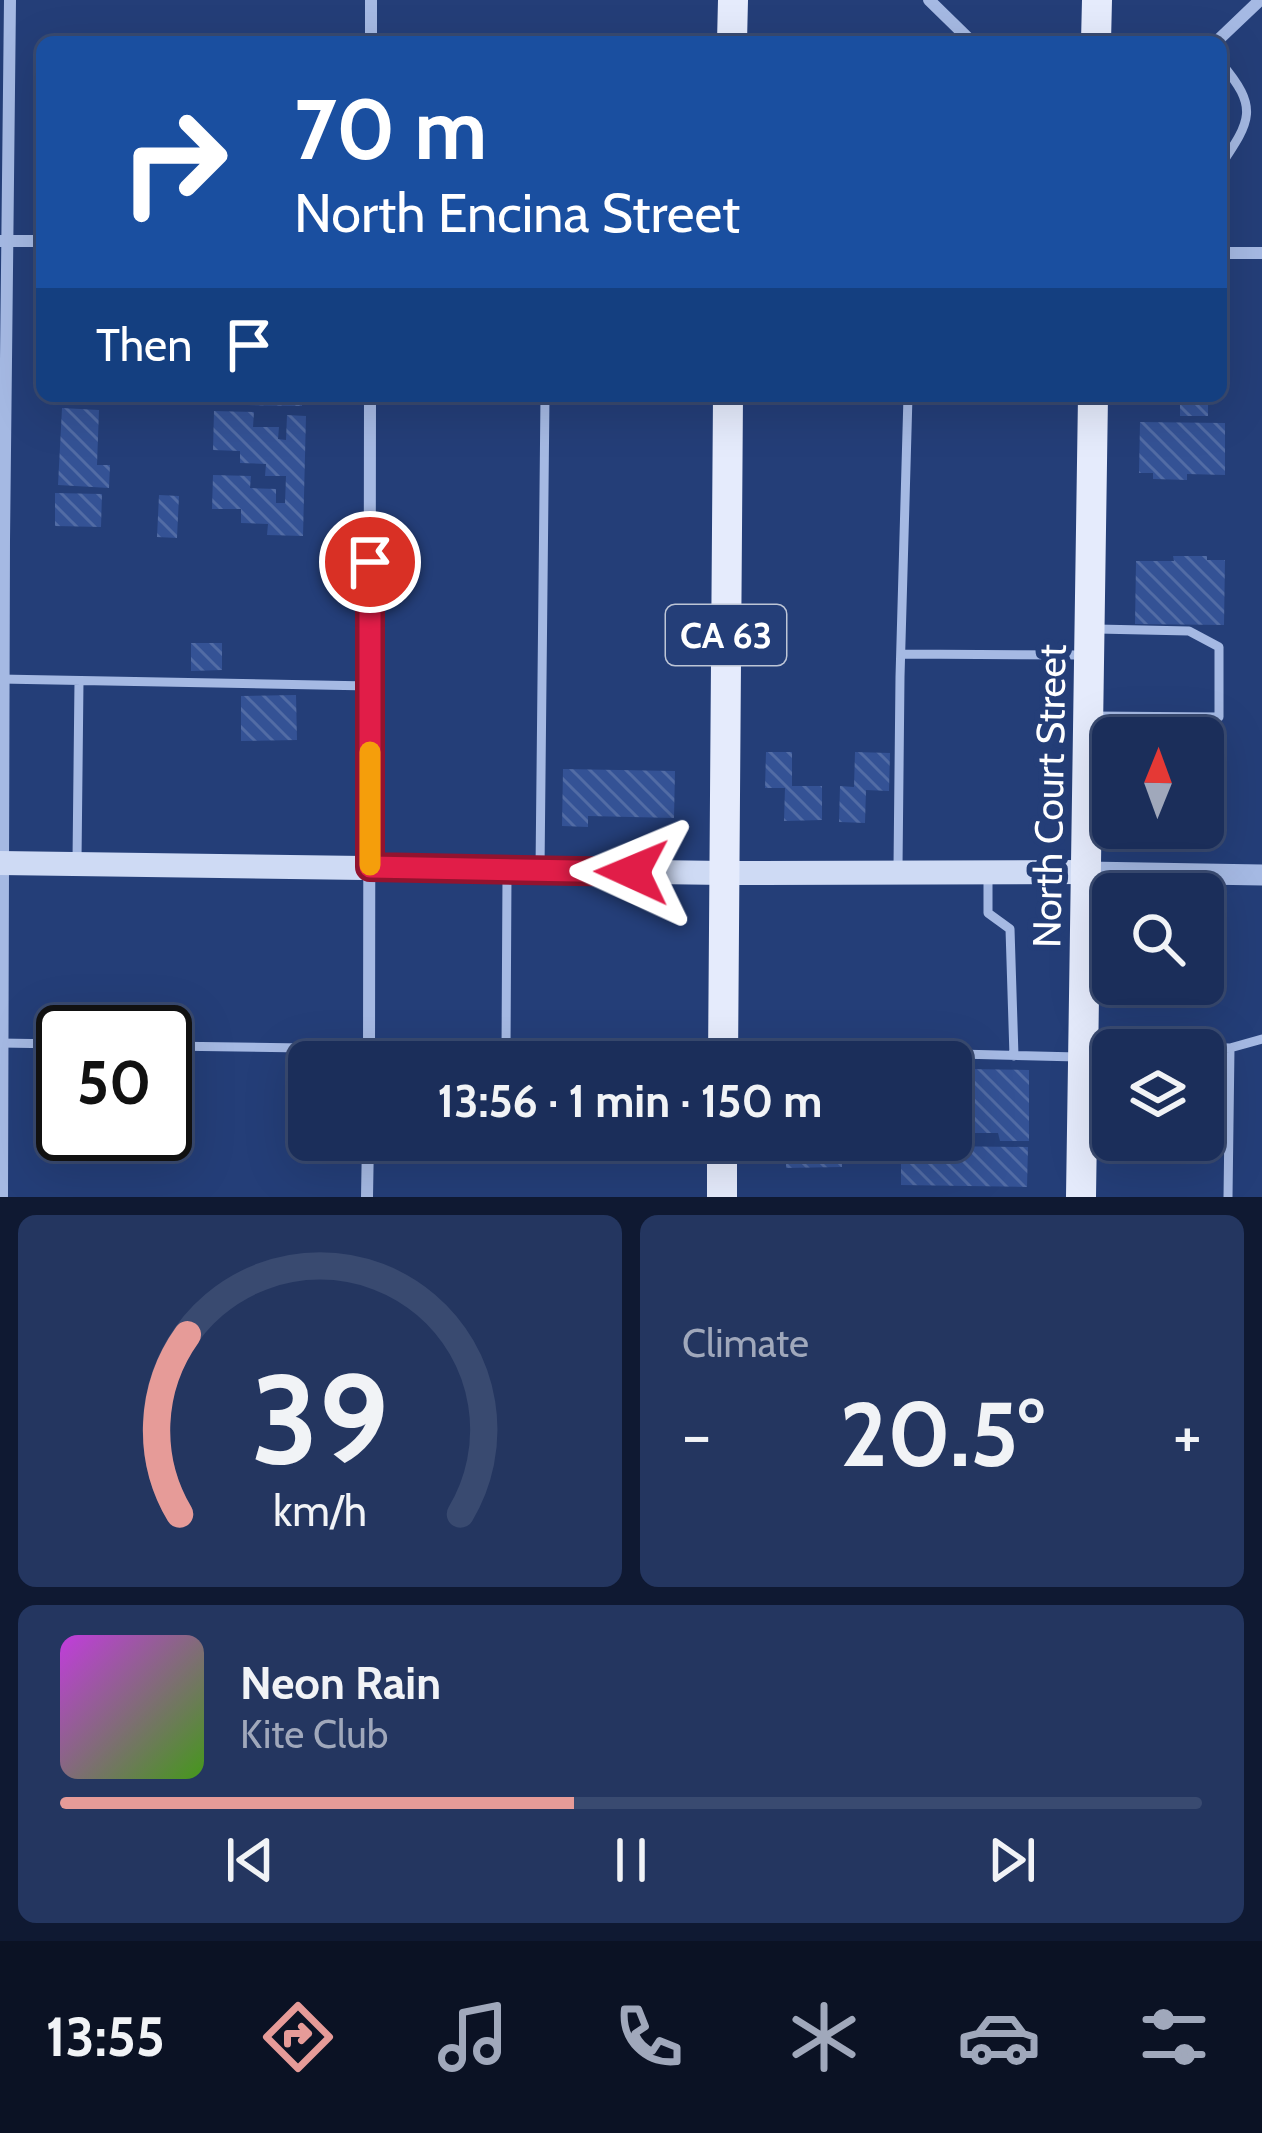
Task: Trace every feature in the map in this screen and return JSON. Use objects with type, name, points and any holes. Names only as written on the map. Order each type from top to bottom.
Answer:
[{"type":"main road","points":[[732,36],[733,0]]},
{"type":"main road","points":[[1096,36],[1097,0]]},
{"type":"main road","name":"CA 63","points":[[723,1041],[728,402]]},
{"type":"main road","name":"North Court Street","points":[[1081,1197],[1093,402]]},
{"type":"main road","points":[[2,863],[725,873],[1087,872]]},
{"type":"main road","points":[[722,1161],[722,1197]]},
{"type":"street","points":[[2,1197],[2,540],[10,0]]},
{"type":"street","points":[[371,0],[371,36]]},
{"type":"street","points":[[928,0],[966,36]]},
{"type":"street","points":[[1222,36],[1260,0]]},
{"type":"street","points":[[4,241],[36,241]]},
{"type":"street","points":[[1227,253],[1262,253]]},
{"type":"street","points":[[369,1041],[370,402]]},
{"type":"street","points":[[1087,872],[1262,875]]},
{"type":"street","points":[[368,1161],[368,1197]]},
{"type":"lane","points":[[1227,70],[1245,98],[1248,115],[1227,157]]},
{"type":"lane","points":[[540,870],[545,402]]},
{"type":"lane","points":[[898,873],[908,402]]},
{"type":"lane","points":[[901,654],[1189,631],[1219,647],[1219,717],[1089,716]]},
{"type":"lane","points":[[2,679],[370,686]]},
{"type":"lane","points":[[76,864],[79,680]]},
{"type":"lane","points":[[506,1041],[507,869]]},
{"type":"lane","points":[[988,873],[988,913],[1010,929],[1014,1056]]},
{"type":"lane","points":[[972,1055],[1230,1048],[1262,1039]]},
{"type":"lane","points":[[2,1043],[36,1044]]},
{"type":"lane","points":[[192,1047],[288,1051]]},
{"type":"lane","points":[[1228,1197],[1230,1048]]},
{"type":"building","points":[[247,402],[302,402],[302,406]]},
{"type":"building","points":[[1180,402],[1208,402],[1208,416],[1180,416]]},
{"type":"building","points":[[62,408],[99,410],[97,465],[110,465],[109,488],[58,485]]},
{"type":"building","points":[[214,411],[254,412],[253,427],[279,427],[278,439],[286,440],[287,415],[306,416],[303,536],[267,535],[268,524],[241,523],[241,509],[212,509],[213,475],[251,476],[250,488],[276,489],[276,503],[285,503],[286,476],[265,476],[266,464],[240,463],[240,451],[213,450]]},
{"type":"building","points":[[1140,422],[1225,423],[1225,475],[1187,474],[1187,480],[1153,479],[1153,473],[1139,473]]},
{"type":"building","points":[[55,493],[102,494],[101,527],[55,526]]},
{"type":"building","points":[[159,495],[179,496],[177,538],[157,537]]},
{"type":"building","points":[[1173,556],[1225,560],[1224,625],[1135,624],[1136,561],[1174,561]]},
{"type":"building","points":[[191,643],[222,643],[222,670],[191,671]]},
{"type":"building","points":[[296,695],[297,740],[241,741],[241,696]]},
{"type":"building","points":[[766,752],[792,752],[792,786],[822,786],[822,820],[784,821],[785,788],[765,788]]},
{"type":"building","points":[[855,752],[890,753],[889,791],[866,790],[865,823],[839,822],[840,786],[854,787]]},
{"type":"building","points":[[563,769],[675,771],[674,818],[588,816],[588,827],[562,826]]},
{"type":"building","points":[[972,1069],[1029,1070],[1029,1141],[1000,1141],[998,1133],[972,1133]]},
{"type":"building","points":[[972,1146],[1028,1147],[1027,1187],[901,1185],[901,1161],[972,1161]]},
{"type":"building","points":[[786,1161],[842,1161],[842,1167],[786,1168]]},
{"type":"slow traffic","points":[[370,752],[370,865]]},
{"type":"route","points":[[370,562],[370,867],[632,872]]}]
